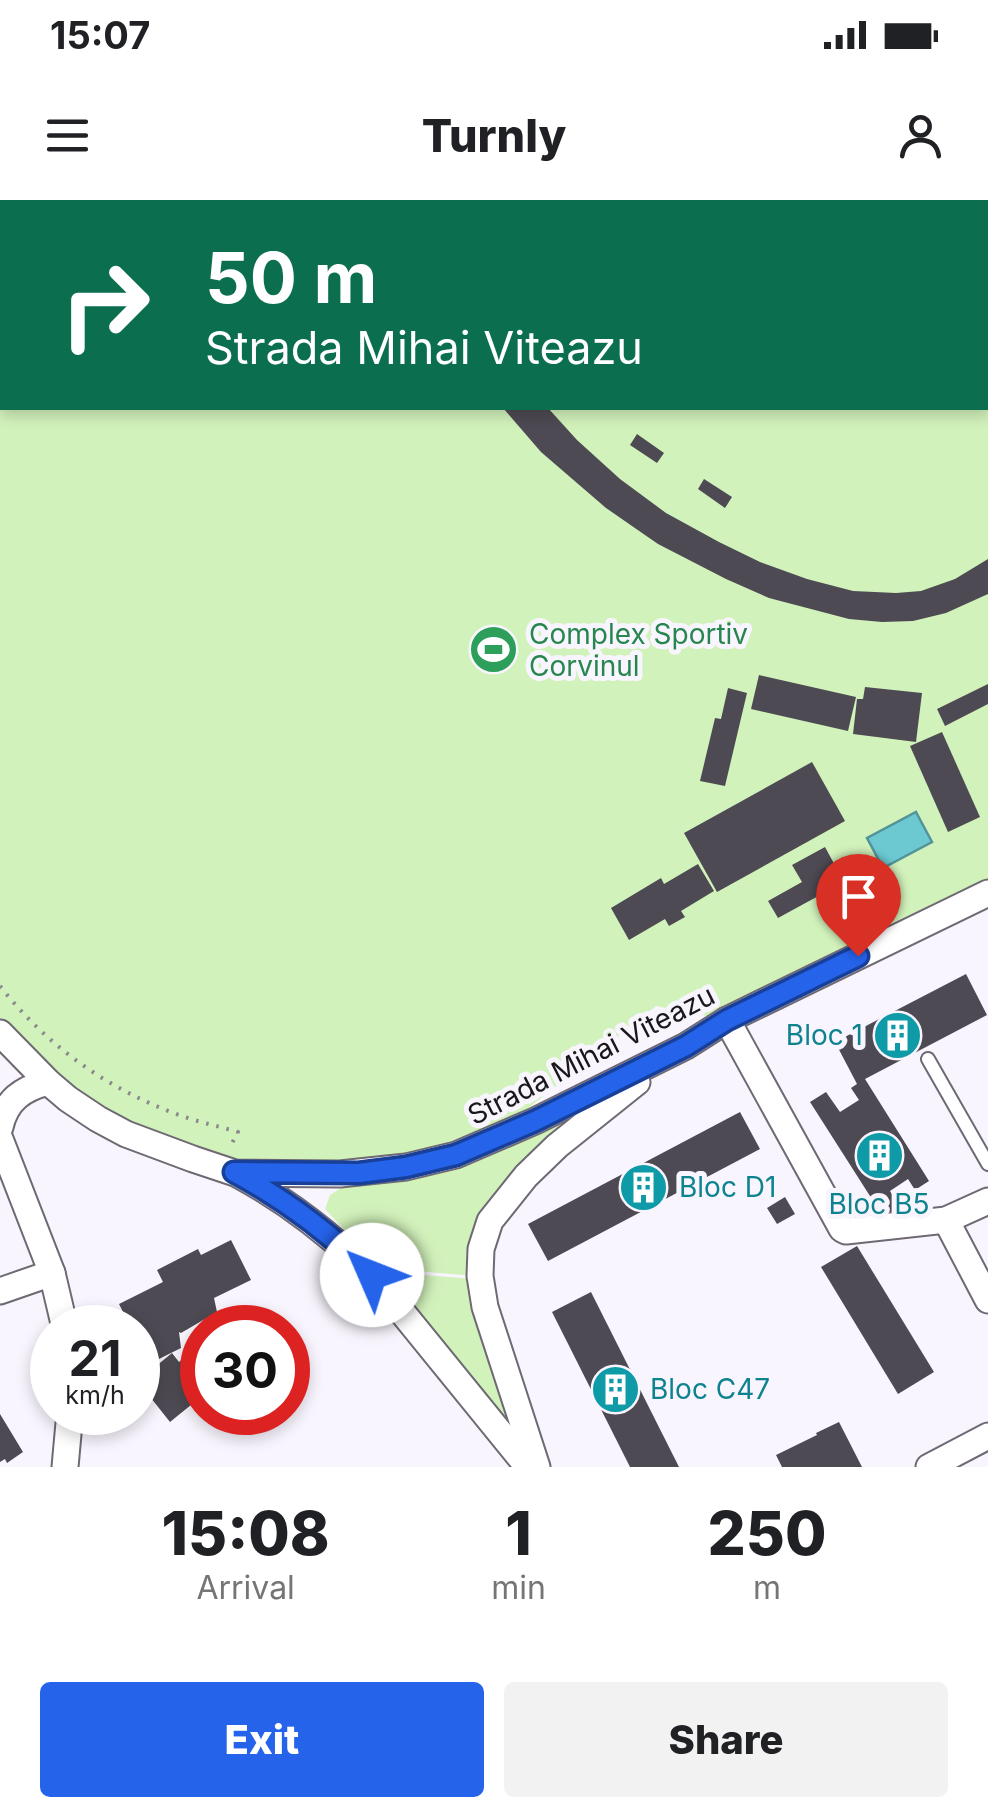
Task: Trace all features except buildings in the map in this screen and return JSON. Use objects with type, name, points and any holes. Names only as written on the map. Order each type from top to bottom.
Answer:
[{"type":"street","name":"Strada Mihai Viteazu","points":[[0,1034],[68,1099],[112,1126],[158,1146],[227,1170],[359,1173],[432,1162],[482,1146],[686,1046],[727,1020],[988,893]]},
{"type":"street","points":[[727,1020],[839,1227],[846,1231],[946,1220],[988,1201]]},
{"type":"street","points":[[538,1467],[485,1307],[480,1259],[486,1231],[510,1193],[557,1146],[686,1046]]},
{"type":"street","points":[[0,1126],[8,1104],[17,1095],[48,1082]]},
{"type":"street","points":[[0,1139],[52,1273],[60,1305]]},
{"type":"street","points":[[227,1170],[297,1209],[347,1250],[372,1275],[528,1467]]},
{"type":"street","points":[[946,1220],[988,1300]]},
{"type":"street","points":[[0,1291],[52,1273]]},
{"type":"street","points":[[65,1467],[68,1435]]},
{"type":"street","points":[[929,1467],[988,1436]]},
{"type":"lane","points":[[928,1059],[988,1164]]},
{"type":"path","points":[[0,986],[20,1012],[97,1076],[183,1116],[238,1132],[227,1170]]},
{"type":"green space","name":"Complex Sportiv Corvinul","points":[[0,410],[988,410],[988,893],[727,1020],[656,1006],[482,1145],[290,1174],[126,1134],[0,1033]]},
{"type":"green space","points":[[611,1090],[521,1168],[475,1276],[380,1268],[325,1209],[330,1195],[344,1186],[402,1181],[453,1167]]},
{"type":"green space","points":[[384,1272],[475,1279],[519,1437]]},
{"type":"water","points":[[916,812],[932,842],[883,868],[867,838]]},
{"type":"place","name":"Complex Sportiv Corvinul","points":[[494,650]]},
{"type":"place","name":"Bloc 1","points":[[898,1035]]},
{"type":"place","name":"Bloc B5","points":[[879,1156]]},
{"type":"place","name":"Bloc D1","points":[[644,1187]]},
{"type":"place","name":"Bloc C47","points":[[615,1389]]},
{"type":"route","points":[[372,1275],[297,1209],[234,1172],[359,1173],[456,1155],[535,1121],[858,956]]}]
